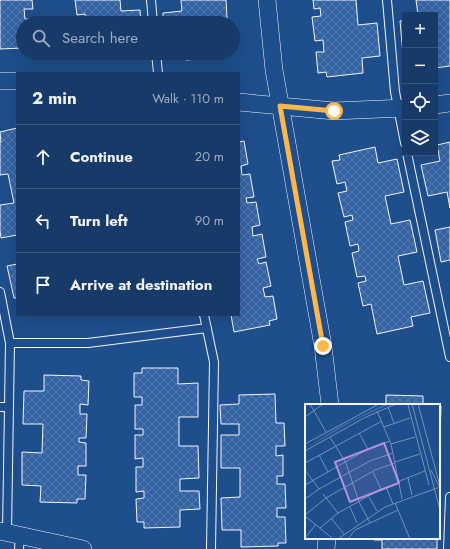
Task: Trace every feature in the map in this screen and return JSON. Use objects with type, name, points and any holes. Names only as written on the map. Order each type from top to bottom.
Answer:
[{"type":"street","points":[[267,0],[274,70],[323,346],[330,404]]},
{"type":"street","points":[[0,81],[16,81]]},
{"type":"street","points":[[240,102],[334,111],[402,108]]},
{"type":"street","points":[[438,105],[450,103]]},
{"type":"street","points":[[12,537],[83,549]]},
{"type":"street","points":[[326,549],[327,539]]},
{"type":"lane","points":[[151,0],[152,16]]},
{"type":"lane","points":[[387,0],[395,92],[402,108]]},
{"type":"lane","points":[[157,60],[158,72]]},
{"type":"lane","points":[[408,156],[450,357]]},
{"type":"lane","points":[[0,292],[10,343],[9,407],[12,537]]},
{"type":"lane","points":[[204,316],[214,362],[211,549]]},
{"type":"lane","points":[[10,343],[88,343],[207,328]]},
{"type":"lane","points":[[0,407],[9,407]]},
{"type":"lane","points":[[448,549],[450,497]]},
{"type":"building","points":[[0,0],[32,0],[33,9],[24,9],[25,16],[16,16],[16,48],[0,49]]},
{"type":"building","points":[[75,0],[120,0],[121,11],[140,10],[140,16],[85,16],[85,14],[77,15]]},
{"type":"building","points":[[181,0],[226,0],[227,16],[163,16],[163,13],[182,11]]},
{"type":"building","points":[[313,0],[356,0],[358,25],[377,23],[380,56],[362,58],[363,73],[327,77],[326,72],[318,73],[316,52],[324,52],[323,40],[315,41],[312,17],[321,16],[320,8],[314,9]]},
{"type":"building","points":[[416,0],[450,0],[450,66],[438,68],[438,12],[418,12]]},
{"type":"building","points":[[400,21],[402,21],[402,43]]},
{"type":"building","points":[[16,128],[16,235],[1,238],[0,205],[14,203],[8,174],[0,175],[0,132]]},
{"type":"building","points":[[244,141],[248,164],[241,166],[242,175],[250,174],[254,197],[246,198],[247,203],[256,202],[260,225],[252,227],[253,236],[262,234],[266,257],[257,259],[259,264],[266,262],[271,286],[263,288],[265,297],[273,296],[277,319],[269,321],[270,325],[234,332],[231,316],[240,316],[240,142]]},
{"type":"building","points":[[450,142],[450,208],[447,192],[428,196],[421,165],[440,161],[438,145]]},
{"type":"building","points":[[375,147],[378,163],[397,159],[404,192],[385,196],[391,224],[410,220],[417,252],[398,256],[404,285],[423,281],[430,313],[411,317],[413,326],[377,334],[371,304],[363,306],[358,283],[366,281],[365,276],[357,277],[352,253],[359,251],[358,244],[350,246],[345,222],[353,220],[352,215],[344,217],[338,193],[347,191],[345,182],[337,184],[332,161],[340,160],[339,155]]},
{"type":"building","points":[[450,227],[450,260],[441,262],[435,230]]},
{"type":"building","points":[[16,264],[16,298],[14,298],[7,266]]},
{"type":"building","points":[[142,368],[178,368],[178,384],[198,383],[198,417],[179,417],[179,446],[198,446],[199,478],[180,479],[180,491],[199,491],[200,509],[180,510],[180,527],[144,528],[144,522],[137,522],[136,499],[144,498],[144,491],[136,492],[136,467],[143,467],[143,458],[135,459],[135,435],[143,435],[143,429],[135,429],[135,405],[142,405],[142,397],[134,397],[134,373],[142,373]]},
{"type":"building","points":[[44,375],[81,376],[81,380],[89,381],[88,405],[80,404],[80,414],[87,414],[86,438],[79,438],[79,442],[86,443],[86,466],[78,466],[78,475],[86,475],[85,499],[77,499],[77,503],[40,502],[41,486],[22,485],[22,452],[42,453],[43,424],[23,424],[24,391],[44,391]]},
{"type":"building","points":[[275,394],[276,423],[284,423],[285,446],[276,446],[276,456],[283,455],[283,476],[277,476],[277,484],[285,484],[286,508],[277,508],[277,517],[285,517],[286,543],[278,543],[278,546],[241,547],[241,530],[222,530],[221,498],[240,497],[240,468],[221,468],[221,435],[239,435],[239,424],[221,424],[220,405],[239,404],[239,395]]},
{"type":"building","points":[[386,395],[423,396],[423,404],[386,404]]},
{"type":"building","points":[[440,406],[441,406],[440,439]]},
{"type":"building","points":[[437,539],[437,549],[382,549],[382,540],[374,540]]},
{"type":"route","points":[[323,346],[280,106],[334,111]]}]
